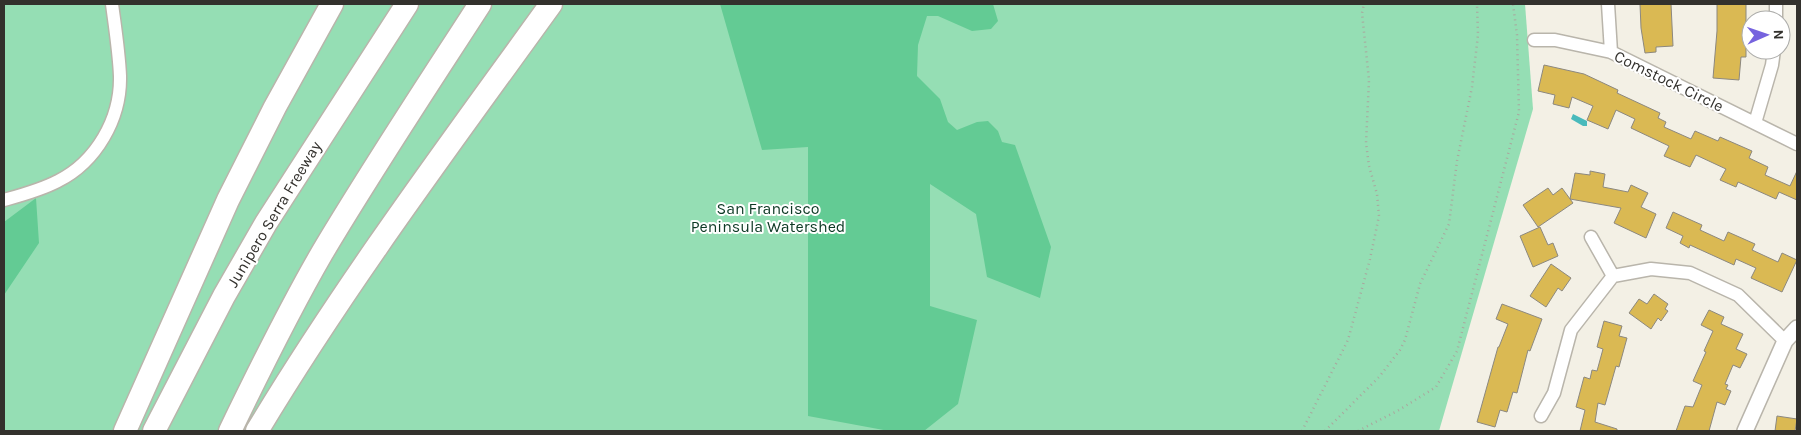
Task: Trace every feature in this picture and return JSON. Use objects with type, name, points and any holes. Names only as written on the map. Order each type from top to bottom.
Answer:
[{"type":"highway","points":[[125,431],[228,200],[275,107],[332,4]]},
{"type":"highway","name":"Junipero Serra Freeway","points":[[154,431],[224,296],[261,231],[407,4]]},
{"type":"highway","points":[[230,431],[322,255],[402,124],[480,4]]},
{"type":"highway","points":[[257,431],[346,292],[551,4]]},
{"type":"street","points":[[4,200],[41,188],[73,172],[97,147],[108,131],[119,97],[120,76],[112,4]]},
{"type":"street","points":[[1608,4],[1611,52]]},
{"type":"street","name":"Comstock Circle","points":[[1534,40],[1555,40],[1611,52],[1797,144]]},
{"type":"street","points":[[1755,123],[1773,60]]},
{"type":"street","points":[[1591,237],[1613,276]]},
{"type":"street","points":[[1541,416],[1554,393],[1572,330],[1613,276],[1652,269],[1690,273],[1738,295],[1784,341]]},
{"type":"street","points":[[1745,431],[1784,341],[1797,328]]},
{"type":"path","points":[[1302,431],[1348,340],[1370,259],[1379,216],[1366,143],[1369,80],[1362,13],[1364,4]]},
{"type":"path","points":[[1325,431],[1379,377],[1400,350],[1405,340],[1420,284],[1449,224],[1457,161],[1472,86],[1478,35],[1477,4]]},
{"type":"path","points":[[1358,431],[1399,410],[1436,387],[1457,351],[1518,112],[1517,35],[1513,4]]},
{"type":"green space","name":"San Francisco Peninsula Watershed","points":[[4,4],[1525,4],[1533,109],[1439,431],[4,431]]},
{"type":"green space","points":[[720,4],[993,4],[998,21],[991,29],[972,31],[938,16],[927,16],[918,45],[917,76],[940,99],[948,122],[957,130],[977,122],[988,121],[998,131],[1002,142],[1015,145],[1051,247],[1040,298],[987,277],[976,214],[930,184],[930,306],[977,320],[958,404],[924,431],[889,431],[808,416],[808,147],[762,150]]},
{"type":"green space","points":[[36,198],[39,243],[4,295],[4,222]]},
{"type":"water","points":[[1573,114],[1587,121],[1587,126],[1583,126],[1571,119]]},
{"type":"building","points":[[1640,4],[1671,4],[1673,46],[1656,47],[1656,52],[1645,53]]},
{"type":"building","points":[[1717,4],[1746,4],[1746,10],[1741,10],[1739,80],[1713,78]]},
{"type":"building","points":[[1544,65],[1584,74],[1618,90],[1617,93],[1660,113],[1658,118],[1666,122],[1664,127],[1691,139],[1695,131],[1718,141],[1720,137],[1752,151],[1749,158],[1768,167],[1765,175],[1790,186],[1797,171],[1797,200],[1779,192],[1776,199],[1738,182],[1736,187],[1720,180],[1726,169],[1696,155],[1690,167],[1664,156],[1669,146],[1631,128],[1635,119],[1616,110],[1608,129],[1587,120],[1593,106],[1572,97],[1569,108],[1553,104],[1555,95],[1538,91]]},
{"type":"building","points":[[1590,171],[1605,174],[1603,187],[1628,192],[1631,185],[1648,193],[1641,207],[1656,214],[1646,238],[1614,223],[1621,208],[1570,199],[1575,173],[1590,175]]},
{"type":"building","points":[[1548,188],[1553,195],[1562,188],[1573,203],[1538,227],[1523,205]]},
{"type":"building","points":[[1673,212],[1702,225],[1700,230],[1724,241],[1728,232],[1755,244],[1752,250],[1778,262],[1782,253],[1797,260],[1782,292],[1751,278],[1756,268],[1736,259],[1734,265],[1690,245],[1689,248],[1680,243],[1683,236],[1666,228]]},
{"type":"building","points":[[1540,227],[1548,245],[1553,243],[1558,256],[1533,267],[1520,236]]},
{"type":"building","points":[[1551,264],[1571,278],[1562,291],[1558,288],[1546,307],[1530,296]]},
{"type":"building","points":[[1654,294],[1668,304],[1665,309],[1668,311],[1661,321],[1658,318],[1651,329],[1629,313],[1639,299],[1647,304]]},
{"type":"building","points":[[1502,304],[1542,319],[1530,351],[1528,350],[1517,393],[1513,392],[1507,412],[1500,410],[1495,427],[1477,422],[1498,347],[1508,324],[1496,319]]},
{"type":"building","points":[[1709,310],[1724,317],[1721,324],[1743,334],[1736,349],[1747,354],[1740,368],[1733,365],[1725,384],[1728,385],[1726,389],[1731,391],[1725,405],[1717,402],[1709,431],[1676,431],[1685,406],[1693,407],[1702,385],[1693,381],[1713,331],[1701,325]]},
{"type":"building","points":[[1604,321],[1622,326],[1619,336],[1627,338],[1619,367],[1616,366],[1605,405],[1598,403],[1595,422],[1617,429],[1617,431],[1580,431],[1585,410],[1576,407],[1584,377],[1590,379],[1592,370],[1597,371],[1603,349],[1597,347]]},
{"type":"building","points":[[1777,416],[1797,419],[1795,431],[1775,431]]}]
